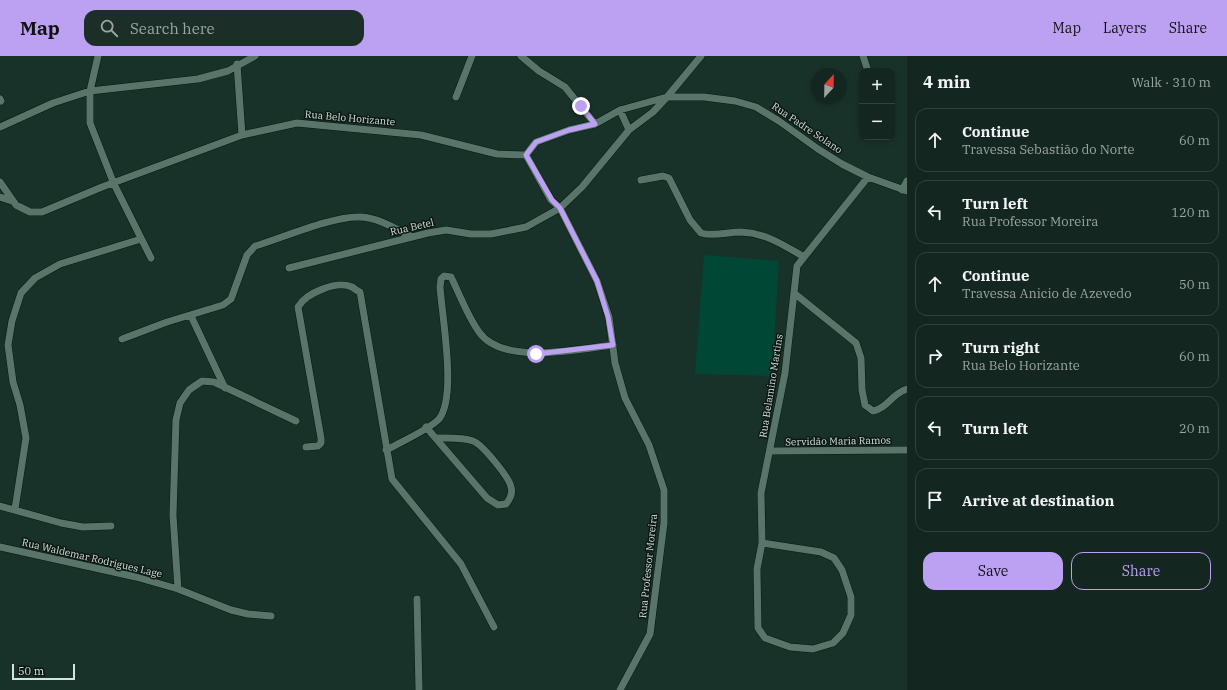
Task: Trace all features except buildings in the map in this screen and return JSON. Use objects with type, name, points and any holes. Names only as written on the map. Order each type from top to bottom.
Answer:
[{"type":"street","points":[[98,56],[90,91],[90,123],[114,184],[151,258]]},
{"type":"street","points":[[0,128],[53,103],[90,91],[198,79],[228,70],[236,64],[255,56]]},
{"type":"street","points":[[456,97],[472,56]]},
{"type":"street","points":[[520,56],[538,72],[565,87],[595,124]]},
{"type":"street","points":[[560,208],[582,188],[629,130],[652,112],[667,97],[701,56]]},
{"type":"street","points":[[863,56],[867,68]]},
{"type":"street","points":[[236,64],[242,135]]},
{"type":"street","points":[[526,155],[536,142],[569,130],[595,124],[620,110],[667,97]]},
{"type":"street","name":"Rua Padre Solano","points":[[667,97],[735,101],[756,107],[779,120],[824,153],[868,177],[905,191]]},
{"type":"street","points":[[620,110],[629,130]]},
{"type":"street","name":"Rua Belo Horizante","points":[[12,201],[16,205],[30,212],[42,212],[242,135],[297,124],[421,135],[497,154],[526,155]]},
{"type":"street","name":"Rua Professor Moreira","points":[[526,155],[552,200],[560,208],[597,281],[608,317],[615,363],[625,398],[649,445],[664,490],[664,523],[650,634],[620,690]]},
{"type":"street","points":[[641,180],[663,176],[669,178],[694,227],[700,233],[714,235],[740,232],[764,235],[804,257]]},
{"type":"street","name":"Rua Belamino Martins","points":[[762,543],[761,493],[785,373],[797,266],[868,177]]},
{"type":"street","points":[[905,191],[907,181]]},
{"type":"street","points":[[0,182],[12,201]]},
{"type":"street","points":[[0,197],[12,201]]},
{"type":"street","name":"Rua Betel","points":[[289,268],[446,230],[471,234],[491,234],[526,227],[560,208]]},
{"type":"street","points":[[122,339],[167,322],[191,316],[223,305],[231,300],[247,254],[255,246],[341,218],[361,217],[382,222],[412,237]]},
{"type":"street","points":[[15,509],[26,438],[20,405],[13,382],[8,345],[12,321],[21,292],[35,278],[60,264],[141,239]]},
{"type":"street","points":[[386,450],[438,420],[446,406],[448,374],[440,287],[441,279],[444,276],[451,277],[479,332],[489,342],[517,352],[536,354],[613,345]]},
{"type":"street","points":[[306,447],[318,446],[321,443],[322,438],[298,307],[301,302],[320,290],[338,285],[351,286],[360,292],[392,479],[461,564],[494,627]]},
{"type":"street","points":[[794,293],[856,343],[861,358],[862,390],[865,405],[873,411],[881,409],[897,392],[907,389]]},
{"type":"street","points":[[191,316],[225,388]]},
{"type":"street","points":[[178,589],[173,515],[176,420],[180,403],[189,390],[202,381],[214,382],[296,421]]},
{"type":"street","points":[[426,427],[487,498],[498,505],[506,504],[511,497],[511,487],[502,469],[475,441],[464,438],[436,438]]},
{"type":"street","name":"Servidão Maria Ramos","points":[[770,451],[907,450]]},
{"type":"street","points":[[0,506],[61,523],[82,527],[111,526]]},
{"type":"street","points":[[762,543],[821,552],[834,558],[842,570],[851,597],[851,615],[843,633],[834,643],[813,649],[790,647],[765,638],[758,628],[757,569],[762,543]]},
{"type":"street","name":"Rua Waldemar Rodrigues Lage","points":[[0,547],[136,577],[178,589],[231,610],[248,614],[271,616]]},
{"type":"street","points":[[417,600],[419,690]]},
{"type":"green space","points":[[704,255],[779,261],[772,376],[695,374]]},
{"type":"route","points":[[536,354],[613,345],[608,317],[597,281],[560,208],[552,200],[526,155],[536,142],[569,130],[595,124],[581,106]]}]
